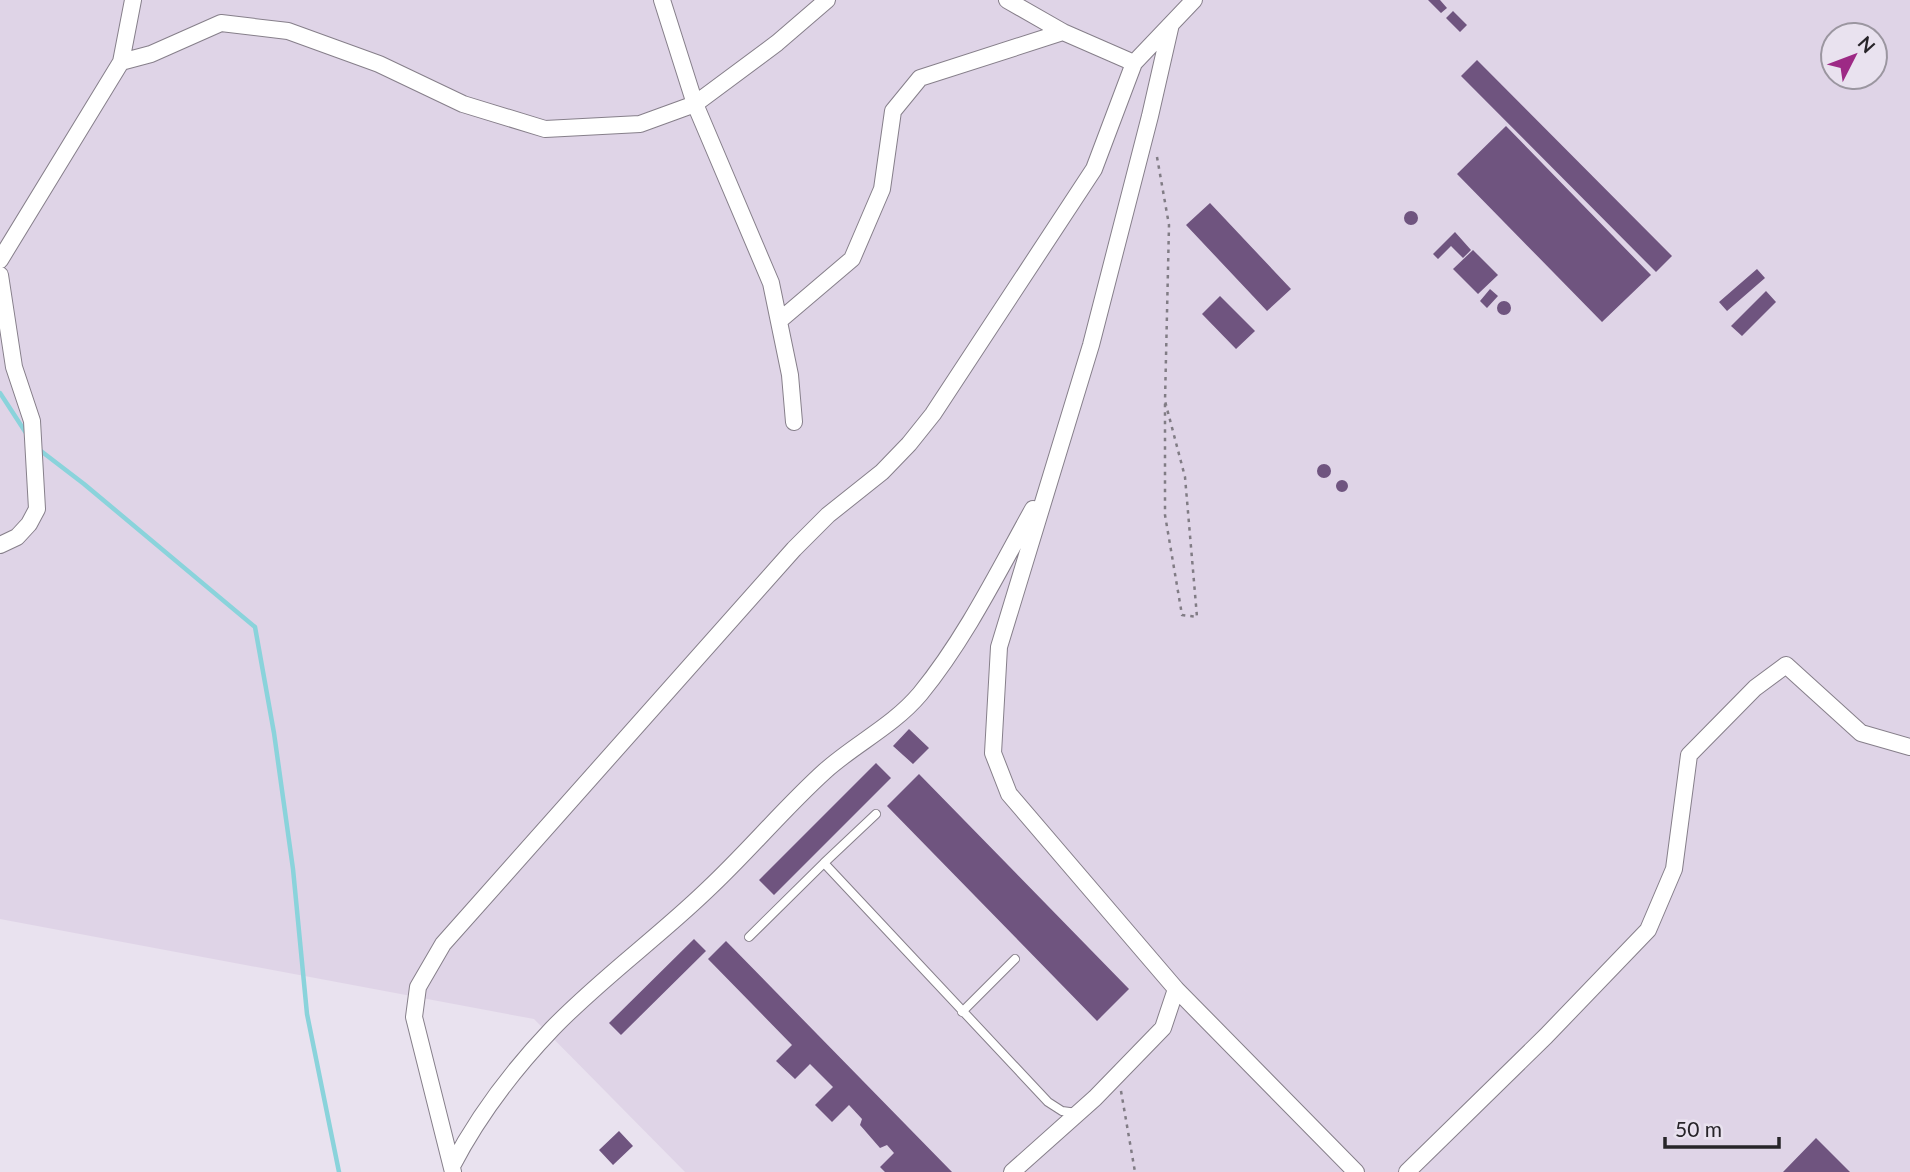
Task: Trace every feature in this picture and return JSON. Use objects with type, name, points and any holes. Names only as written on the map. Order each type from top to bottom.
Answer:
[{"type":"street","points":[[0,260],[121,62],[133,0]]},
{"type":"street","points":[[662,0],[695,104],[771,283],[790,375],[793,422]]},
{"type":"street","points":[[121,62],[151,54],[221,23],[288,31],[379,64],[463,104],[545,129],[639,124],[695,104],[777,43],[827,0]]},
{"type":"street","points":[[1007,0],[1063,32],[1134,63]]},
{"type":"street","points":[[452,1169],[414,1017],[418,987],[443,944],[794,549],[828,515],[882,472],[933,414],[1094,169],[1134,63],[1194,0]]},
{"type":"street","points":[[1171,22],[1150,116],[1091,345],[999,646],[993,753],[1009,794],[1176,989],[1356,1172]]},
{"type":"street","points":[[779,321],[852,259],[882,189],[893,111],[920,78],[1063,32]]},
{"type":"street","points":[[0,275],[14,367],[32,421],[37,481],[37,509],[29,524],[17,537],[0,545]]},
{"type":"street","points":[[452,1169],[465,1140],[491,1102],[520,1063],[554,1027],[706,891],[823,773],[845,753],[885,726],[918,696],[950,652],[1047,482]]},
{"type":"street","points":[[1407,1172],[1546,1036],[1648,930],[1674,870],[1689,755],[1755,688],[1786,665],[1861,733],[1910,747]]},
{"type":"street","points":[[1012,1172],[1079,1113],[1163,1028],[1176,989]]},
{"type":"lane","points":[[749,937],[876,814]]},
{"type":"lane","points":[[824,863],[1048,1102],[1062,1111],[1079,1113]]},
{"type":"lane","points":[[962,1012],[1015,959]]},
{"type":"path","points":[[1157,157],[1169,225],[1165,401],[1165,514],[1182,615],[1197,617],[1185,477],[1165,401]]},
{"type":"path","points":[[1118,1074],[1135,1172]]},
{"type":"shaded area","points":[[0,0],[1910,0],[1910,1172],[685,1172],[534,1019],[0,919]]},
{"type":"building","points":[[1428,0],[1440,0],[1447,8],[1441,13]]},
{"type":"building","points":[[1453,11],[1467,25],[1460,32],[1446,18]]},
{"type":"building","points":[[1477,60],[1672,256],[1656,272],[1461,76]]},
{"type":"building","points":[[1506,126],[1651,275],[1602,322],[1457,174]]},
{"type":"building","points":[[1210,203],[1291,289],[1267,311],[1186,225]]},
{"type":"building","points":[[1411,211],[1416,213],[1416,223],[1411,225],[1406,223],[1404,218],[1406,213]]},
{"type":"building","points":[[1455,232],[1471,250],[1463,258],[1451,246],[1438,259],[1433,254]]},
{"type":"building","points":[[1473,250],[1498,275],[1478,294],[1453,269]]},
{"type":"building","points":[[1757,269],[1765,278],[1727,311],[1719,302]]},
{"type":"building","points":[[1490,289],[1498,296],[1487,308],[1480,301]]},
{"type":"building","points":[[1766,291],[1776,302],[1742,336],[1731,326]]},
{"type":"building","points":[[1220,296],[1255,331],[1236,349],[1202,314]]},
{"type":"building","points":[[1504,301],[1509,303],[1509,313],[1504,315],[1499,313],[1497,308],[1499,303]]},
{"type":"building","points":[[1321,464],[1327,464],[1331,471],[1327,478],[1321,478],[1317,474],[1317,468]]},
{"type":"building","points":[[1342,480],[1348,486],[1342,492],[1336,486]]},
{"type":"building","points":[[909,729],[929,748],[913,764],[893,746]]},
{"type":"building","points":[[876,763],[891,778],[774,895],[759,880]]},
{"type":"building","points":[[919,774],[1129,989],[1097,1021],[887,806]]},
{"type":"building","points":[[694,939],[706,951],[621,1035],[609,1023]]},
{"type":"building","points":[[726,941],[952,1172],[885,1172],[880,1167],[894,1153],[887,1145],[880,1148],[860,1125],[862,1119],[849,1105],[832,1122],[815,1105],[833,1087],[810,1064],[795,1079],[776,1061],[792,1045],[708,959]]},
{"type":"building","points":[[619,1131],[633,1146],[613,1165],[599,1150]]},
{"type":"building","points":[[1816,1138],[1850,1172],[1783,1172]]},
{"type":"waterway","points":[[0,393],[28,436]]},
{"type":"waterway","points":[[37,448],[255,627],[274,733],[293,869],[307,1014],[339,1172]]}]
